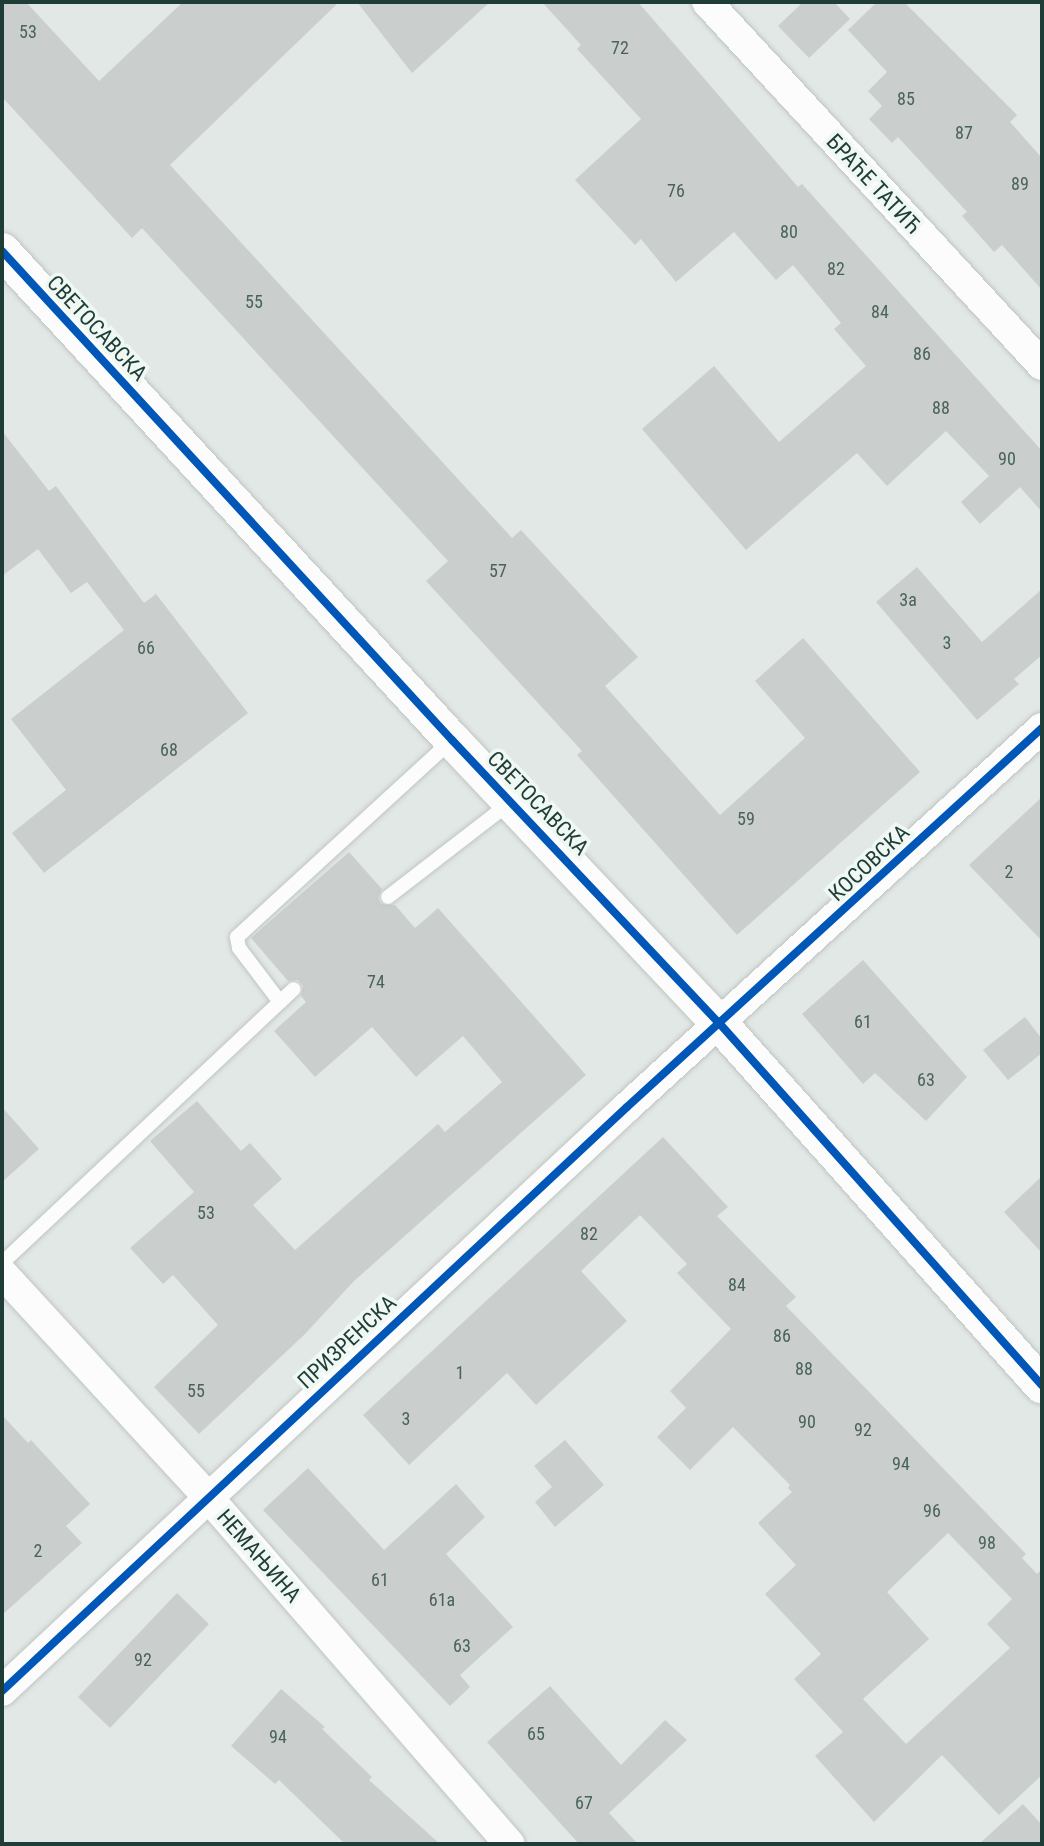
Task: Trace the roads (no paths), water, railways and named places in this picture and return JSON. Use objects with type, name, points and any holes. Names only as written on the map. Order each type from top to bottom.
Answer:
[{"type":"street","name":"БРАЋЕ ТАТИЋ","points":[[707,2],[1042,365]]},
{"type":"street","name":"СВЕТОСАВСКА","points":[[2,251],[452,740],[513,800],[720,1024],[1042,1385]]},
{"type":"street","name":"КОСОВСКА","points":[[720,1024],[1042,728]]},
{"type":"street","name":"ПРИЗРЕНСКА","points":[[2,1691],[207,1496],[720,1024]]},
{"type":"street","name":"НЕМАЊИНА","points":[[2,1273],[207,1496],[510,1844]]},
{"type":"lane","points":[[280,1002],[239,948],[237,937],[452,740]]},
{"type":"lane","points":[[388,897],[513,800]]},
{"type":"lane","points":[[2,1263],[294,989]]}]
